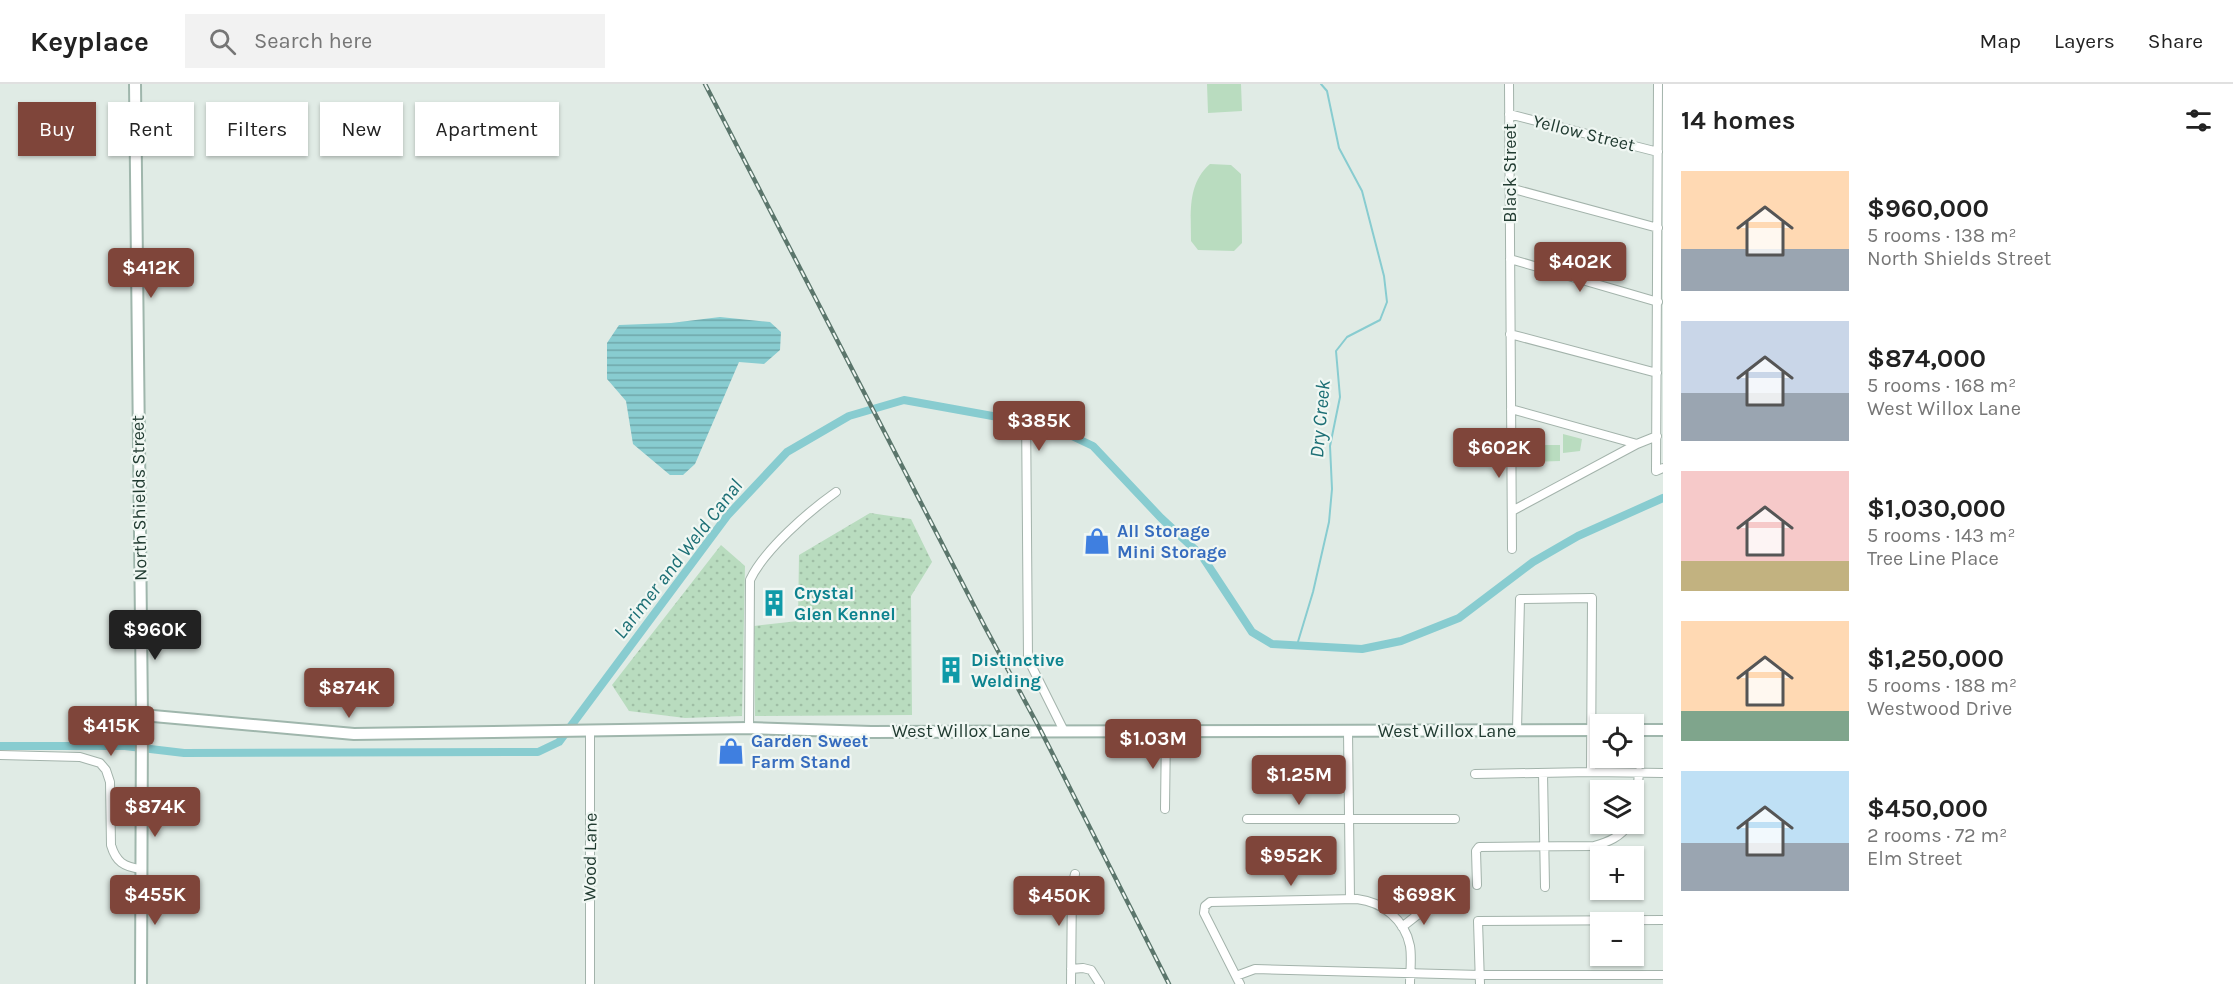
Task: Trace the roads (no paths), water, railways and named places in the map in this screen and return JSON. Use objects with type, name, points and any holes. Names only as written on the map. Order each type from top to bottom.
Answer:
[{"type":"main road","name":"North Shields Street","points":[[135,84],[142,715],[141,984]]},
{"type":"main road","name":"West Willox Lane","points":[[142,715],[354,734],[749,728],[871,732],[1590,730]]},
{"type":"main road","points":[[1644,730],[1663,730]]},
{"type":"street","name":"Black Street","points":[[1509,84],[1512,549]]},
{"type":"street","points":[[1658,84],[1661,107],[1658,152],[1656,471],[1663,468]]},
{"type":"street","name":"Yellow Street","points":[[1509,114],[1658,152]]},
{"type":"street","points":[[1510,188],[1658,228]]},
{"type":"street","points":[[1510,260],[1658,302]]},
{"type":"street","points":[[1510,334],[1657,373]]},
{"type":"street","points":[[1026,409],[1028,659],[1064,731]]},
{"type":"street","points":[[1511,409],[1637,444]]},
{"type":"street","points":[[1512,511],[1637,444],[1657,436]]},
{"type":"street","points":[[749,728],[750,580],[756,568],[794,527],[836,492]]},
{"type":"street","points":[[1517,730],[1520,599],[1592,598],[1596,714]]},
{"type":"street","points":[[1165,809],[1166,730]]},
{"type":"street","name":"Wood Lane","points":[[590,731],[590,984]]},
{"type":"street","points":[[1348,731],[1350,899]]},
{"type":"street","points":[[0,755],[80,757],[100,763],[106,770],[110,782],[113,853],[117,860],[125,866],[141,869]]},
{"type":"street","points":[[1591,768],[1591,772]]},
{"type":"street","points":[[1638,780],[1639,772]]},
{"type":"street","points":[[1543,773],[1545,887]]},
{"type":"street","points":[[1475,774],[1663,773]]},
{"type":"street","points":[[1247,819],[1455,819]]},
{"type":"street","points":[[1477,885],[1476,851],[1479,847],[1594,846],[1611,841],[1619,834]]},
{"type":"street","points":[[1071,984],[1072,886],[1075,874]]},
{"type":"street","points":[[1240,984],[1204,913],[1207,903],[1362,899],[1380,905],[1396,918],[1410,948],[1410,984]]},
{"type":"street","points":[[1402,927],[1430,905]]},
{"type":"street","points":[[1480,984],[1478,921],[1663,920]]},
{"type":"street","points":[[1071,969],[1091,970],[1100,984]]},
{"type":"street","points":[[1236,976],[1255,969],[1480,975],[1663,975]]},
{"type":"water","points":[[720,317],[770,322],[781,332],[780,350],[764,364],[739,362],[695,464],[683,475],[670,475],[633,444],[626,401],[607,379],[607,343],[619,325],[671,323]]},
{"type":"waterway","name":"Dry Creek","points":[[1297,645],[1313,592],[1329,522],[1332,489],[1330,446],[1340,397],[1336,351],[1347,337],[1380,320],[1387,302],[1384,276],[1362,191],[1339,148],[1327,91],[1321,84]]},
{"type":"waterway","name":"Larimer and Weld Canal","points":[[0,746],[125,746],[184,753],[538,752],[559,742],[727,516],[787,452],[849,416],[904,400],[1053,427],[1093,446],[1161,518],[1202,556],[1252,632],[1272,644],[1362,649],[1401,641],[1459,618],[1533,562],[1578,536],[1663,498]]},
{"type":"railway","points":[[705,84],[1041,731],[1169,984]]},
{"type":"place","name":"All Storage Mini Storage","points":[[1097,541]]},
{"type":"place","name":"Crystal Glen Kennel","points":[[774,603]]},
{"type":"place","name":"Distinctive Welding","points":[[951,670]]},
{"type":"place","name":"Garden Sweet Farm Stand","points":[[731,751]]}]
